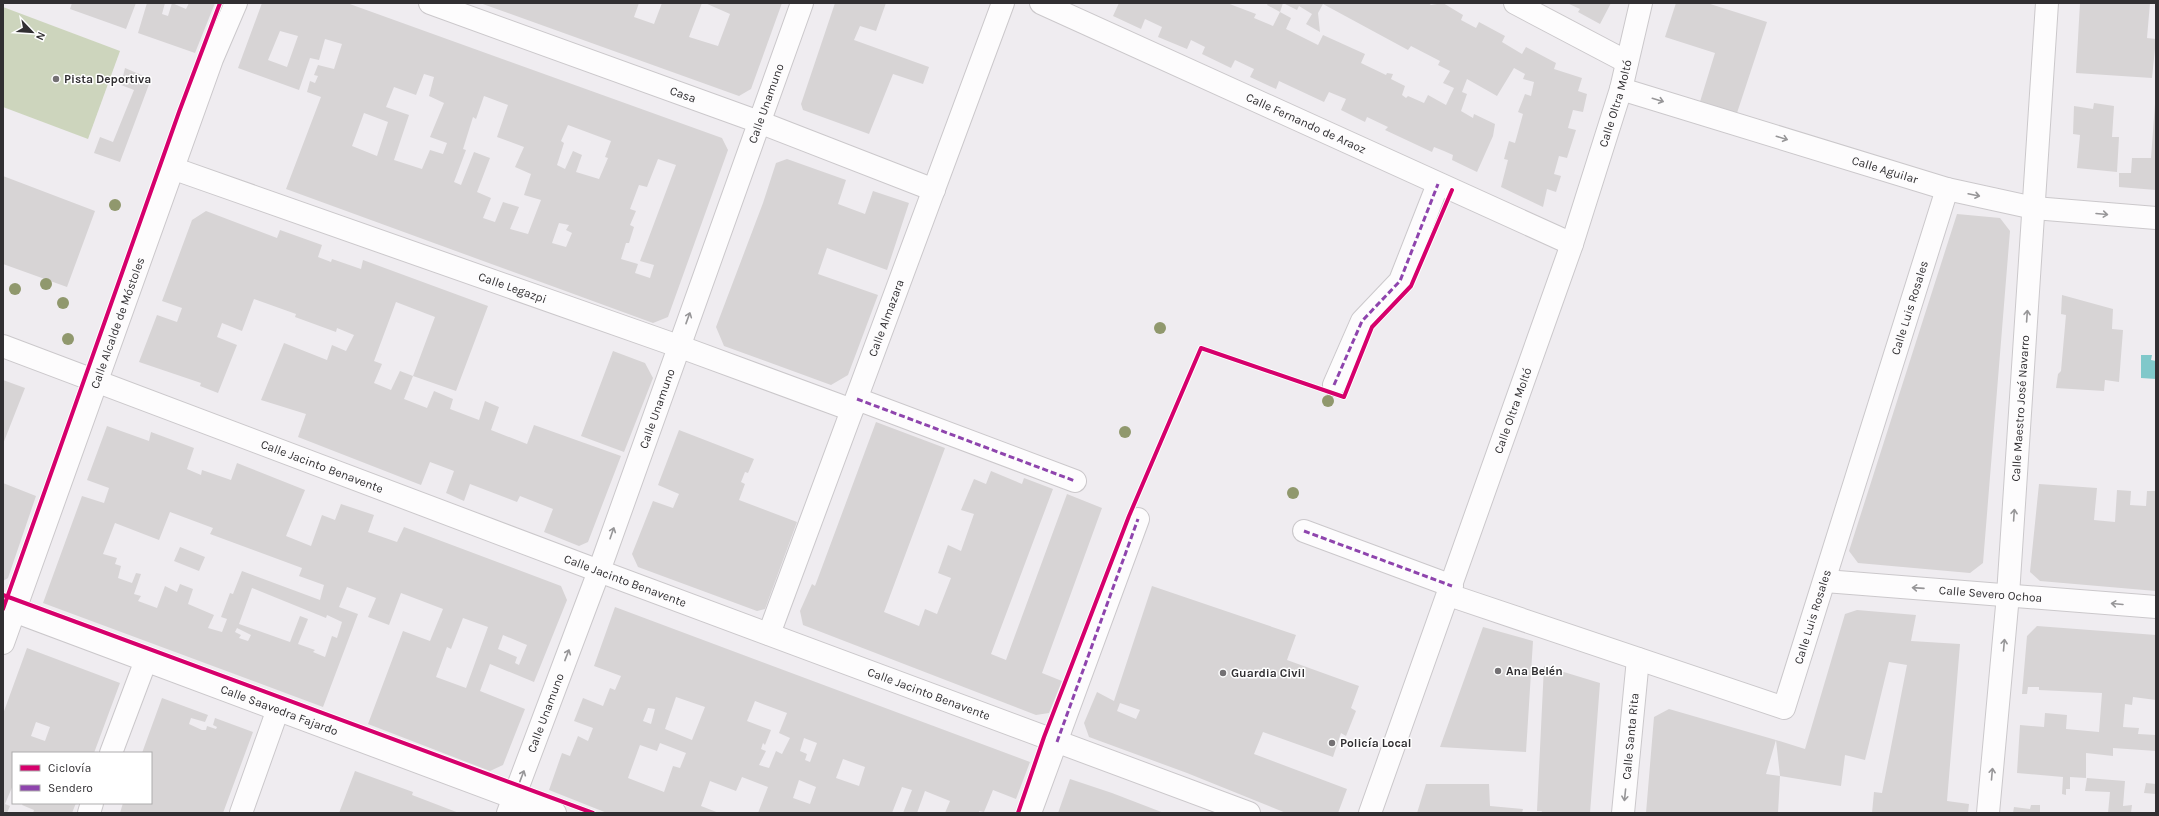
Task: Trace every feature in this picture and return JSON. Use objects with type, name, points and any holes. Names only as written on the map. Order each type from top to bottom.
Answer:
[{"type":"street","name":"Calle Alcalde de Móstoles","points":[[3,643],[9,609],[96,381],[212,59],[236,3]]},
{"type":"street","name":"Casa","points":[[430,3],[758,122],[934,190]]},
{"type":"street","name":"Calle Unamuno","points":[[511,805],[599,571],[758,122],[802,3]]},
{"type":"street","name":"Calle Almazara","points":[[769,634],[1003,3]]},
{"type":"street","name":"Calle Fernando de Araoz","points":[[1041,3],[1572,244]]},
{"type":"street","points":[[1515,3],[1627,62]]},
{"type":"street","name":"Calle Oltra Moltó","points":[[1370,813],[1572,244],[1621,89],[1641,3]]},
{"type":"street","name":"Calle Maestro José Navarro","points":[[1988,813],[2008,595],[2047,3]]},
{"type":"street","name":"Calle Aguilar","points":[[1621,89],[1947,188],[2034,208],[2156,218]]},
{"type":"street","name":"Calle Legazpi","points":[[172,168],[678,346],[1075,481]]},
{"type":"street","points":[[1334,385],[1362,321],[1400,281],[1438,184]]},
{"type":"street","name":"Calle Luis Rosales","points":[[1304,531],[1450,590],[1638,659],[1784,708],[1947,188]]},
{"type":"street","name":"Calle Jacinto Benavente","points":[[3,346],[599,571],[1249,813]]},
{"type":"street","points":[[1030,813],[1138,519]]},
{"type":"street","name":"Calle Severo Ochoa","points":[[1825,581],[2156,607]]},
{"type":"street","name":"Calle Saavedra Fajardo","points":[[9,609],[278,709],[511,805],[555,813]]},
{"type":"street","name":"Calle Santa Rita","points":[[1623,813],[1638,659]]},
{"type":"street","points":[[111,752],[146,660]]},
{"type":"street","points":[[241,813],[278,709]]},
{"type":"green space","name":"Pista Deportiva","points":[[3,7],[120,51],[88,139],[3,107]]},
{"type":"water","points":[[2141,355],[2152,355],[2151,360],[2156,361],[2156,379],[2141,378]]},
{"type":"building","points":[[72,3],[136,3],[126,29],[70,9]]},
{"type":"building","points":[[147,3],[165,3],[162,14],[168,16],[172,3],[186,9],[189,3],[215,3],[195,53],[138,33]]},
{"type":"building","points":[[262,3],[347,3],[722,138],[728,150],[668,317],[653,323],[286,189],[321,97],[307,92],[310,81],[315,83],[318,76],[314,75],[318,65],[334,69],[342,44],[325,39],[319,60],[310,58],[299,90],[238,68]],"holes":[[[280,31],[298,36],[287,67],[268,60]],[[424,74],[434,77],[429,96],[444,103],[430,137],[447,143],[443,154],[430,150],[422,169],[394,160],[409,115],[386,107],[394,87],[416,95]],[[484,96],[508,105],[497,137],[524,147],[515,167],[531,174],[524,195],[541,200],[528,234],[510,229],[519,207],[503,202],[495,222],[483,218],[491,198],[477,192],[490,158],[474,152],[461,185],[454,182],[466,150],[463,149],[473,117],[476,119]],[[364,113],[388,122],[377,156],[352,146]],[[568,125],[611,141],[605,157],[608,158],[599,179],[576,172],[582,155],[573,151],[565,169],[557,165],[564,143],[561,141]],[[658,159],[676,165],[640,261],[654,265],[650,278],[635,273],[638,264],[621,259],[626,243],[629,243],[634,227],[630,225],[636,211],[630,209],[639,185],[647,187]],[[559,223],[569,225],[566,230],[572,233],[566,247],[552,243]]]},
{"type":"building","points":[[480,3],[639,3],[634,17],[654,24],[662,3],[702,3],[689,37],[718,46],[730,14],[705,3],[782,3],[751,89],[739,96]]},
{"type":"building","points":[[835,3],[886,3],[876,31],[860,26],[854,40],[929,67],[923,84],[893,74],[869,134],[803,110],[801,104]]},
{"type":"building","points":[[1119,3],[1227,3],[1256,14],[1254,18],[1273,26],[1280,12],[1291,18],[1286,29],[1318,45],[1323,35],[1365,54],[1361,63],[1386,75],[1387,73],[1393,74],[1391,79],[1405,86],[1402,95],[1406,98],[1408,96],[1424,103],[1428,95],[1446,105],[1454,88],[1443,83],[1450,71],[1438,65],[1440,61],[1411,46],[1408,50],[1323,4],[1318,13],[1320,32],[1306,24],[1312,14],[1299,6],[1297,10],[1283,3],[1428,3],[1431,5],[1443,3],[1463,15],[1461,20],[1476,28],[1479,22],[1505,36],[1502,42],[1522,54],[1526,47],[1556,63],[1554,69],[1582,78],[1578,91],[1587,94],[1583,112],[1573,110],[1568,128],[1576,130],[1567,158],[1559,156],[1554,174],[1561,176],[1556,192],[1547,189],[1543,207],[1501,187],[1508,160],[1504,159],[1509,141],[1515,143],[1523,114],[1518,112],[1525,94],[1531,96],[1534,82],[1523,79],[1525,74],[1514,68],[1497,96],[1467,79],[1462,92],[1467,94],[1461,111],[1473,118],[1474,114],[1495,124],[1493,136],[1477,172],[1452,160],[1453,155],[1434,147],[1432,152],[1385,130],[1388,127],[1367,117],[1365,122],[1341,110],[1346,99],[1329,92],[1324,102],[1279,81],[1276,89],[1250,77],[1254,69],[1235,60],[1231,68],[1202,54],[1205,47],[1191,40],[1187,49],[1158,37],[1162,27],[1145,19],[1141,29],[1113,16]]},
{"type":"building","points":[[1268,3],[1283,3],[1280,12],[1267,5]]},
{"type":"building","points":[[1567,3],[1611,3],[1600,24],[1578,12],[1580,9]]},
{"type":"building","points":[[1676,3],[1707,3],[1767,22],[1736,116],[1699,105],[1715,53],[1665,37]]},
{"type":"building","points":[[2080,3],[2150,3],[2147,38],[2156,39],[2152,78],[2076,73]]},
{"type":"building","points":[[125,68],[151,79],[120,162],[94,153],[100,137],[113,142],[134,90],[121,85]]},
{"type":"building","points":[[2094,103],[2114,106],[2112,137],[2119,137],[2117,172],[2077,168],[2080,135],[2073,134],[2074,106],[2093,109]]},
{"type":"building","points":[[2155,104],[2156,190],[2119,187],[2119,173],[2131,173],[2132,158],[2151,158]]},
{"type":"building","points":[[787,159],[846,180],[838,204],[865,214],[873,191],[909,203],[887,270],[827,248],[818,274],[878,295],[848,375],[831,385],[724,346],[716,327],[763,203],[776,163]]},
{"type":"building","points":[[3,176],[95,211],[67,287],[3,264]]},
{"type":"building","points":[[206,211],[277,238],[280,230],[322,245],[318,257],[331,262],[332,259],[361,269],[363,260],[488,306],[456,391],[413,376],[404,399],[427,408],[434,391],[453,399],[450,409],[479,420],[485,401],[499,407],[491,430],[527,444],[534,425],[621,456],[588,542],[579,546],[544,532],[553,509],[520,496],[517,502],[470,484],[464,501],[446,493],[454,471],[430,462],[421,485],[298,437],[306,414],[261,400],[284,343],[327,360],[332,345],[346,351],[354,335],[337,328],[336,332],[295,317],[296,314],[254,299],[242,331],[222,323],[217,337],[237,345],[218,393],[200,386],[201,383],[139,362],[157,315],[177,322],[182,308],[162,301],[192,220]],"holes":[[[396,302],[435,317],[413,376],[400,371],[391,390],[374,383],[382,364],[374,361]]]},
{"type":"building","points":[[1957,214],[2000,218],[2010,231],[1983,563],[1970,573],[1858,563],[1849,551]]},
{"type":"building","points":[[2062,295],[2113,309],[2112,329],[2123,330],[2119,382],[2105,380],[2104,391],[2056,388],[2058,374],[2061,371],[2066,315],[2061,314]]},
{"type":"building","points":[[613,351],[645,363],[653,378],[624,452],[581,436]]},
{"type":"building","points":[[3,380],[25,388],[3,444]]},
{"type":"building","points":[[876,422],[945,448],[884,612],[919,626],[925,609],[937,614],[951,578],[938,573],[948,545],[961,551],[974,514],[961,510],[974,479],[986,484],[991,471],[1022,484],[1024,478],[1053,489],[991,654],[1006,660],[1067,494],[1102,508],[1042,673],[1062,681],[1049,713],[1036,715],[803,625],[800,611],[812,584],[815,586]]},
{"type":"building","points":[[107,426],[149,441],[151,432],[194,448],[187,469],[201,475],[202,470],[231,480],[237,463],[305,490],[286,536],[311,546],[322,515],[335,520],[341,504],[374,515],[368,532],[397,542],[404,527],[561,586],[567,600],[534,682],[490,664],[480,691],[525,709],[503,765],[490,771],[368,724],[403,631],[430,641],[443,609],[401,593],[389,625],[368,617],[376,598],[347,587],[339,607],[358,614],[323,707],[43,603],[82,496],[104,503],[109,488],[87,480]],"holes":[[[170,512],[213,528],[210,534],[302,568],[299,576],[324,585],[320,600],[242,571],[233,594],[230,593],[221,617],[227,619],[222,632],[208,628],[214,615],[188,604],[193,589],[180,584],[177,592],[165,586],[157,608],[138,601],[141,596],[134,594],[141,574],[136,573],[132,583],[118,578],[121,566],[115,564],[117,558],[103,554],[115,523],[159,540]],[[252,588],[326,618],[327,615],[342,622],[337,638],[332,636],[325,657],[313,652],[315,650],[298,644],[308,619],[300,616],[290,642],[239,624]],[[463,618],[488,627],[466,688],[436,677],[447,647],[451,649]],[[237,628],[251,635],[248,641],[239,638],[241,635],[235,632]],[[503,635],[527,645],[519,665],[515,663],[517,657],[498,649]]]},
{"type":"building","points":[[679,430],[754,459],[748,473],[745,472],[741,482],[745,484],[739,500],[797,522],[765,609],[757,611],[638,567],[632,554],[653,501],[673,508],[679,494],[658,485]]},
{"type":"building","points":[[3,483],[36,496],[8,578],[3,581]]},
{"type":"building","points":[[2039,484],[2097,488],[2094,520],[2115,522],[2117,490],[2131,491],[2130,505],[2146,506],[2147,491],[2156,491],[2156,591],[2040,581],[2030,572]]},
{"type":"building","points":[[180,547],[205,557],[199,571],[174,561]]},
{"type":"building","name":"Guardia Civil","points":[[1152,586],[1296,635],[1287,660],[1359,686],[1351,708],[1356,711],[1346,736],[1341,733],[1333,757],[1263,732],[1254,754],[1347,789],[1338,813],[1286,813],[1187,773],[1089,737],[1084,723],[1097,692],[1114,701]],"holes":[[[1120,703],[1140,710],[1136,719],[1117,711]]]},
{"type":"building","points":[[615,607],[1030,762],[1016,799],[993,790],[984,812],[979,811],[979,813],[945,813],[950,801],[925,791],[917,813],[903,813],[912,790],[902,787],[892,813],[758,813],[768,787],[742,777],[736,791],[710,781],[701,806],[719,813],[607,813],[549,790],[562,753],[570,756],[578,736],[588,741],[593,728],[574,721],[583,698],[603,706],[610,688],[615,690],[621,676],[594,666]],"holes":[[[676,697],[705,707],[692,740],[665,729]],[[755,701],[787,713],[779,733],[790,738],[782,754],[776,751],[769,768],[759,765],[766,751],[761,749],[763,743],[765,745],[771,730],[747,721]],[[648,708],[655,709],[651,724],[643,721]],[[804,738],[817,743],[810,762],[805,760],[807,754],[800,751]],[[660,743],[686,753],[680,768],[673,766],[664,792],[628,778],[640,745],[657,751]],[[843,759],[865,767],[859,786],[836,778]],[[799,780],[816,787],[810,804],[793,798]]]},
{"type":"building","points":[[1857,610],[1916,615],[1911,641],[1960,644],[1947,801],[1969,804],[1968,813],[1872,813],[1874,792],[1882,793],[1907,665],[1889,662],[1865,760],[1845,755],[1841,786],[1780,776],[1776,740],[1805,749],[1845,614]]},
{"type":"building","points":[[2037,626],[2156,635],[2156,700],[2133,697],[2132,705],[2125,704],[2123,727],[2139,728],[2138,734],[2156,735],[2156,751],[2113,748],[2113,756],[2086,753],[2086,778],[2070,777],[2070,789],[2066,789],[2066,795],[2062,794],[2063,777],[2017,773],[2020,725],[2044,727],[2045,713],[2067,715],[2066,729],[2099,732],[2102,693],[2039,690],[2039,687],[2028,687],[2027,694],[2022,694],[2027,636]]},
{"type":"building","points":[[1483,627],[1533,641],[1526,752],[1440,747]]},
{"type":"building","points":[[27,648],[120,683],[94,752],[12,752],[12,787],[5,804],[10,806],[7,813],[3,813],[3,714]],"holes":[[[36,722],[50,727],[45,741],[31,736]]]},
{"type":"building","points":[[1544,666],[1600,683],[1590,813],[1541,813],[1542,811],[1537,811]]},
{"type":"building","points":[[162,698],[208,715],[205,722],[191,718],[189,724],[202,730],[206,730],[207,726],[216,729],[217,727],[213,725],[215,718],[253,732],[223,813],[120,813],[123,804],[152,804],[152,752],[142,752]]},
{"type":"building","points":[[1669,709],[1776,740],[1766,774],[1780,776],[1778,813],[1646,813],[1654,717]]},
{"type":"building","points":[[355,771],[413,792],[412,795],[459,813],[339,813]]},
{"type":"building","points":[[2087,778],[2125,781],[2123,806],[2132,805],[2131,813],[2108,813],[2110,792],[2085,791]]},
{"type":"building","points":[[1070,779],[1112,793],[1164,813],[1058,813]]},
{"type":"building","points":[[2146,783],[2156,784],[2156,794],[2144,793]]},
{"type":"building","points":[[1426,784],[1489,784],[1490,806],[1523,809],[1522,813],[1417,813]]},
{"type":"building","points":[[76,804],[72,813],[33,813],[34,810],[22,805]]},
{"type":"building","points":[[2031,805],[2040,805],[2040,813],[2013,813],[2014,807],[2030,809]]},
{"type":"marked path","points":[[1334,385],[1362,321],[1400,281],[1438,184]]},
{"type":"marked path","points":[[857,399],[1075,481]]},
{"type":"marked path","points":[[1057,742],[1138,519]]},
{"type":"marked path","points":[[1304,531],[1452,586]]},
{"type":"cycle path","points":[[3,609],[179,112],[220,3]]},
{"type":"cycle path","points":[[1018,813],[1044,737],[1129,516],[1201,348],[1344,397],[1372,327],[1411,286],[1452,190]]},
{"type":"cycle path","points":[[3,595],[593,813]]},
{"type":"place","name":"Pista Deportiva","points":[[56,79]]},
{"type":"place","name":"Ana Belén","points":[[1498,671]]},
{"type":"place","name":"Guardia Civil","points":[[1223,673]]},
{"type":"place","name":"Policía Local","points":[[1332,743]]}]
